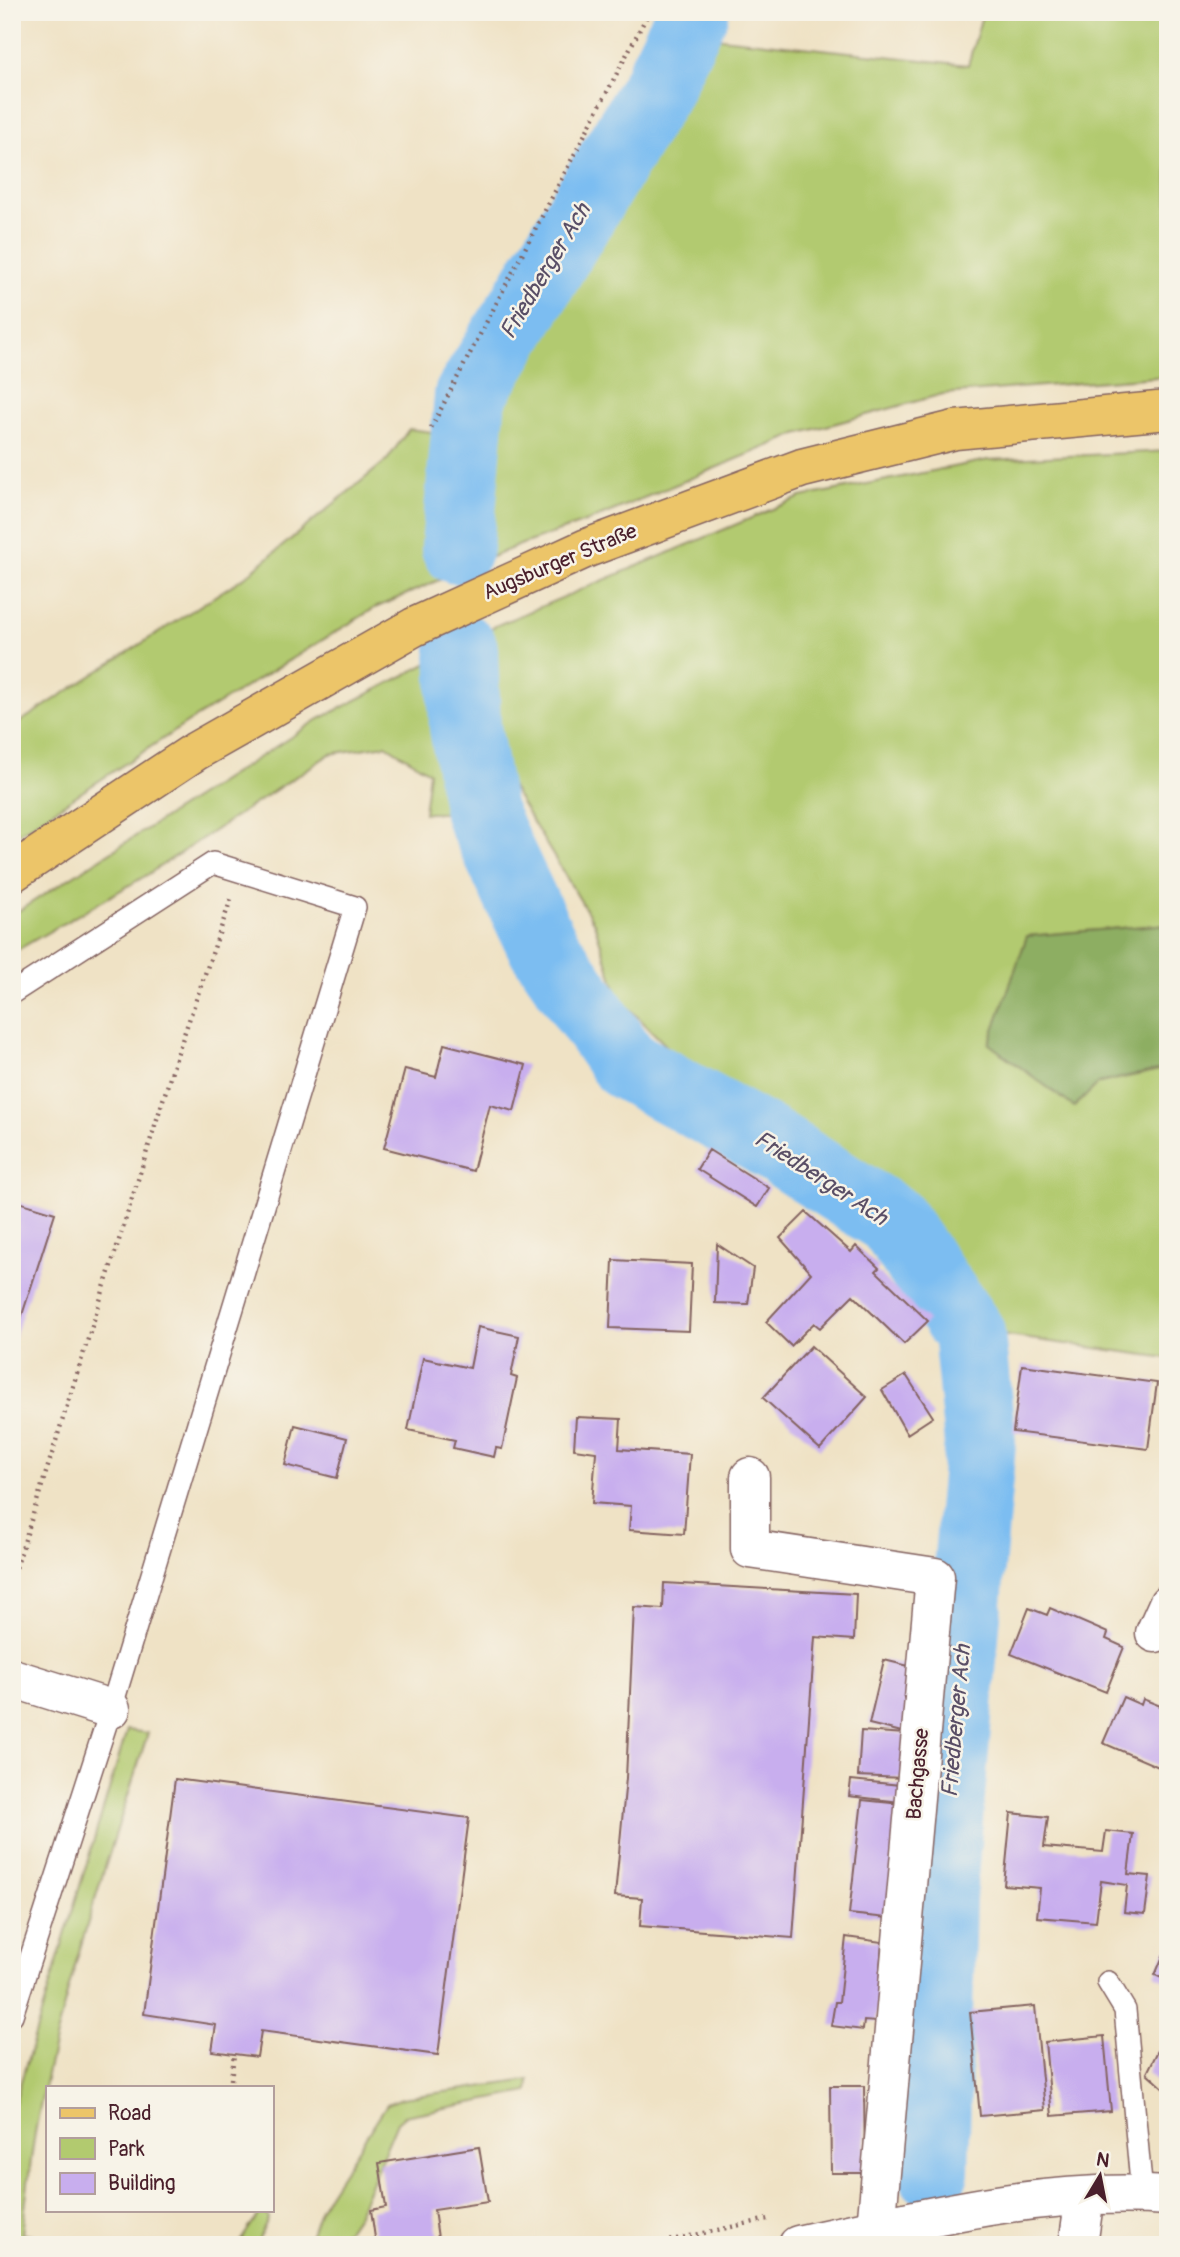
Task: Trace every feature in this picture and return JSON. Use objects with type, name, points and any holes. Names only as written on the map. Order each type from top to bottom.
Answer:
[{"type":"main road","name":"Augsburger Straße","points":[[12,873],[196,751],[414,627],[587,548],[802,468],[955,430],[1168,410]]},
{"type":"street","name":"Bachgasse","points":[[750,1477],[750,1549],[935,1577],[876,2228]]},
{"type":"street","points":[[12,1678],[111,1709]]},
{"type":"street","points":[[798,2245],[1017,2201],[1155,2195]]},
{"type":"street","points":[[1078,2245],[1085,2196]]},
{"type":"lane","points":[[12,993],[213,863],[355,907],[111,1709],[12,2015]]},
{"type":"lane","points":[[1108,1982],[1125,2010],[1155,2195]]},
{"type":"path","points":[[431,428],[649,12]]},
{"type":"path","points":[[12,1581],[179,1049],[240,872]]},
{"type":"path","points":[[231,2080],[234,2054]]},
{"type":"green space","points":[[983,12],[1168,12],[1168,376],[943,394],[797,434],[591,520],[517,546],[375,608],[190,721],[12,838],[12,727],[246,576],[387,460],[409,429],[440,433],[530,264],[647,30],[968,65]]},
{"type":"green space","points":[[1168,451],[1168,924],[1027,936],[1099,1083],[1168,1068],[1168,1358],[986,1333],[936,1224],[681,1061],[619,998],[594,923],[506,778],[476,634],[801,497],[988,460]]},
{"type":"green space","points":[[434,660],[446,728],[465,789],[469,813],[424,813],[429,772],[386,745],[330,754],[147,875],[12,953],[12,915],[319,719]]},
{"type":"green space","points":[[1168,924],[1168,1068],[1099,1083],[1074,1107],[989,1044],[1027,936]]},
{"type":"green space","points":[[127,1730],[148,1733],[87,1924],[60,2020],[38,2117],[22,2234],[66,2241],[65,2245],[12,2245],[12,2111]]},
{"type":"green space","points":[[529,2080],[528,2092],[404,2116],[397,2122],[358,2214],[337,2245],[307,2245],[320,2208],[387,2104],[402,2098]]},
{"type":"green space","points":[[259,2213],[267,2215],[268,2219],[256,2245],[238,2245]]},
{"type":"building","points":[[444,1044],[526,1065],[514,1111],[490,1105],[473,1171],[384,1148],[405,1069],[436,1077]]},
{"type":"building","points":[[709,1150],[769,1188],[757,1207],[697,1169]]},
{"type":"building","points":[[12,1200],[55,1213],[13,1343],[12,1343]]},
{"type":"building","points":[[806,1212],[851,1252],[856,1246],[879,1268],[876,1271],[928,1321],[904,1344],[853,1295],[820,1328],[814,1323],[791,1346],[766,1322],[811,1273],[780,1238]]},
{"type":"building","points":[[717,1244],[753,1268],[748,1304],[715,1303]]},
{"type":"building","points":[[613,1260],[692,1264],[689,1331],[610,1328]]},
{"type":"building","points":[[478,1327],[519,1336],[511,1376],[517,1378],[502,1449],[496,1448],[494,1457],[453,1448],[455,1440],[408,1430],[423,1358],[470,1368]]},
{"type":"building","points":[[811,1346],[867,1397],[820,1449],[763,1398]]},
{"type":"building","points":[[1022,1365],[1157,1383],[1148,1449],[1013,1432]]},
{"type":"building","points":[[906,1375],[933,1417],[907,1434],[882,1390]]},
{"type":"building","points":[[576,1417],[621,1419],[619,1449],[690,1454],[684,1534],[629,1530],[631,1506],[592,1503],[596,1452],[574,1449]]},
{"type":"building","points":[[295,1425],[347,1438],[337,1478],[285,1465]]},
{"type":"building","points":[[664,1583],[856,1594],[854,1640],[815,1637],[793,1938],[640,1926],[642,1898],[615,1896],[626,1778],[634,1607],[663,1609]]},
{"type":"building","points":[[1029,1608],[1047,1615],[1050,1608],[1108,1633],[1106,1639],[1124,1647],[1106,1692],[1011,1654]]},
{"type":"building","points":[[884,1660],[921,1669],[906,1733],[869,1724]]},
{"type":"building","points":[[1123,1697],[1141,1705],[1143,1699],[1168,1709],[1168,1771],[1103,1743]]},
{"type":"building","points":[[861,1731],[906,1734],[903,1778],[858,1776]]},
{"type":"building","points":[[175,1779],[469,1818],[438,2055],[261,2031],[257,2057],[212,2051],[216,2025],[144,2014]]},
{"type":"building","points":[[851,1780],[910,1786],[909,1803],[849,1796]]},
{"type":"building","points":[[862,1800],[911,1805],[897,1919],[849,1914]]},
{"type":"building","points":[[1011,1813],[1048,1817],[1044,1847],[1103,1852],[1106,1831],[1133,1834],[1128,1874],[1150,1876],[1145,1914],[1124,1912],[1127,1885],[1101,1881],[1096,1922],[1037,1917],[1040,1888],[1004,1885]]},
{"type":"building","points":[[846,1937],[882,1942],[876,2022],[864,2021],[863,2030],[831,2026],[835,2002],[839,2002]]},
{"type":"building","points":[[1168,1949],[1168,1981],[1155,1975]]},
{"type":"building","points":[[1035,2006],[1045,2110],[980,2116],[970,2012]]},
{"type":"building","points":[[1168,2030],[1168,2092],[1147,2073]]},
{"type":"building","points":[[1104,2036],[1111,2111],[1052,2116],[1045,2042]]},
{"type":"building","points":[[830,2086],[864,2086],[865,2173],[831,2173]]},
{"type":"building","points":[[479,2147],[488,2202],[434,2210],[439,2245],[376,2245],[371,2210],[386,2207],[379,2163]]},
{"type":"waterway","name":"Friedberger Ach","points":[[457,548],[470,396],[655,91],[693,12]]},
{"type":"waterway","name":"Friedberger Ach","points":[[462,649],[465,727],[480,812],[542,944],[625,1064],[766,1141],[891,1220],[969,1333],[980,1443],[940,1899],[933,2172]]}]
